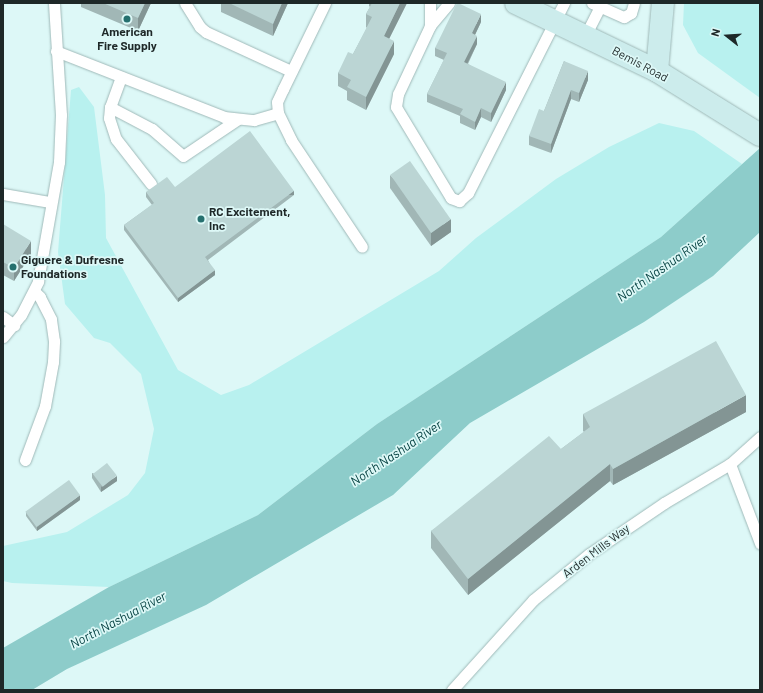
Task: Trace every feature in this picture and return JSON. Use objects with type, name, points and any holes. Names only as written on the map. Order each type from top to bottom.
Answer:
[{"type":"main road","name":"Bemis Road","points":[[516,3],[559,12],[585,36],[657,71],[760,135]]},
{"type":"main road","points":[[657,71],[663,3]]},
{"type":"lane","points":[[3,337],[14,325],[34,291],[45,249],[50,202],[59,162],[61,138],[54,3]]},
{"type":"lane","points":[[185,3],[200,27],[206,32],[291,71]]},
{"type":"lane","points":[[325,3],[291,71],[278,102],[278,113],[291,140],[362,247]]},
{"type":"lane","points":[[430,3],[430,26]]},
{"type":"lane","points":[[449,3],[430,26],[398,94],[396,107],[451,198],[459,201],[468,193],[559,12]]},
{"type":"lane","points":[[585,36],[596,5],[624,17],[631,13],[634,3]]},
{"type":"lane","points":[[56,51],[224,117],[254,120],[278,113]]},
{"type":"lane","points":[[122,77],[110,107],[109,118],[116,138],[151,184]]},
{"type":"lane","points":[[110,107],[152,129],[183,156],[238,119]]},
{"type":"lane","points":[[3,194],[50,202]]},
{"type":"lane","points":[[25,460],[45,406],[53,362],[54,342],[51,319],[40,297],[34,291]]},
{"type":"lane","points":[[3,317],[14,325]]},
{"type":"lane","name":"Arden Mills Way","points":[[452,690],[533,600],[589,554],[664,503],[730,464],[760,436]]},
{"type":"lane","points":[[730,464],[760,543]]},
{"type":"shaded area","points":[[684,3],[760,3],[760,98],[698,53],[683,25]]},
{"type":"shaded area","points":[[79,87],[94,107],[105,195],[106,238],[178,370],[221,395],[249,385],[439,271],[476,238],[556,179],[609,147],[659,123],[694,131],[742,164],[661,237],[377,424],[258,515],[109,587],[12,583],[3,581],[3,546],[67,532],[128,495],[145,473],[154,429],[141,374],[110,343],[94,338],[65,304],[58,252],[71,90]]},
{"type":"water","name":"North Nashua River","points":[[760,148],[760,232],[713,276],[644,322],[470,423],[393,495],[206,605],[67,669],[32,690],[3,690],[3,648],[109,587],[258,515],[377,424],[661,237]]},
{"type":"building","points":[[103,3],[145,3],[138,18]]},
{"type":"building","points":[[229,3],[282,3],[273,24]]},
{"type":"building","points":[[372,3],[400,3],[384,36],[394,41],[366,97],[347,87],[351,80],[338,73],[348,52],[353,54],[372,17],[366,14]]},
{"type":"building","points":[[457,3],[481,14],[472,33],[477,36],[464,62],[506,82],[491,113],[481,108],[475,122],[460,114],[463,109],[427,94],[447,53],[435,48]]},
{"type":"building","points":[[564,61],[588,71],[579,93],[571,90],[551,144],[529,136],[539,109],[544,111]]},
{"type":"building","name":"RC Excitement, Inc","points":[[250,131],[294,191],[205,257],[215,270],[178,298],[124,225],[154,203],[146,192],[167,177],[175,187]]},
{"type":"building","points":[[410,161],[451,219],[431,233],[390,175]]},
{"type":"building","points":[[3,224],[31,241],[14,268],[3,262]]},
{"type":"building","points":[[716,341],[746,395],[613,469],[610,464],[468,579],[431,531],[549,436],[561,449],[590,427],[583,414]]},
{"type":"building","points":[[107,463],[117,476],[103,487],[93,474]]},
{"type":"building","points":[[69,480],[80,495],[36,527],[25,512]]},
{"type":"place","name":"American Fire Supply","points":[[127,19]]},
{"type":"place","name":"RC Excitement, Inc","points":[[201,219]]},
{"type":"place","name":"Giguere & Dufresne Foundations","points":[[13,267]]}]
